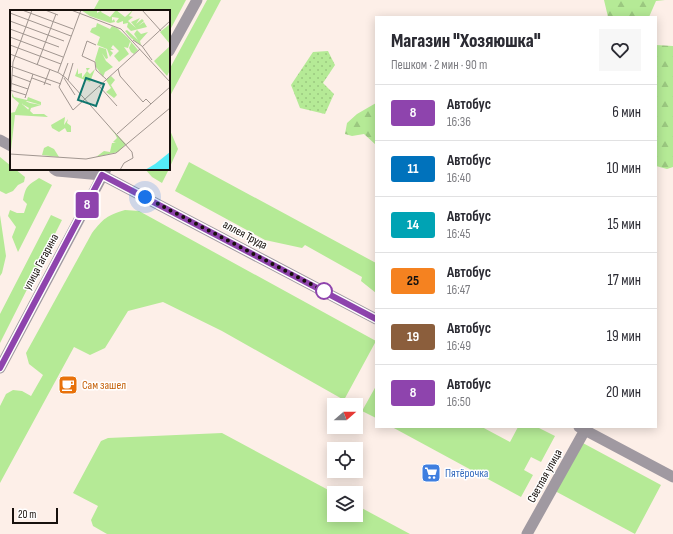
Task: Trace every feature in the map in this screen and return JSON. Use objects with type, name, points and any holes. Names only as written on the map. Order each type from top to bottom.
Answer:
[{"type":"street","points":[[170,49],[197,0]]},
{"type":"street","points":[[0,140],[10,145]]},
{"type":"street","points":[[56,170],[104,172]]},
{"type":"street","name":"аллея Труда","points":[[104,172],[375,318]]},
{"type":"street","name":"улица Гагарина","points":[[0,368],[104,172]]},
{"type":"street","points":[[582,429],[673,477]]},
{"type":"street","name":"Светлая улица","points":[[527,534],[582,429]]},
{"type":"green space","points":[[99,0],[186,0],[170,30],[170,10],[94,10]]},
{"type":"green space","points":[[207,0],[221,0],[170,96],[170,68]]},
{"type":"green space","points":[[604,0],[665,0],[656,1],[649,16],[608,16]]},
{"type":"green space","points":[[657,45],[673,46],[673,167],[667,169],[657,166]]},
{"type":"green space","points":[[328,51],[335,65],[323,83],[334,94],[325,114],[300,108],[291,85],[313,52]]},
{"type":"green space","points":[[375,104],[375,144],[364,134],[352,136],[345,134],[347,123],[357,114]]},
{"type":"green space","points":[[170,130],[178,149],[170,167]]},
{"type":"green space","points":[[0,157],[10,165],[10,170],[16,170],[25,177],[24,182],[18,185],[13,191],[6,194],[0,191]]},
{"type":"green space","points":[[189,162],[375,262],[375,292],[361,281],[362,277],[305,245],[302,248],[265,240],[175,191]]},
{"type":"green space","points":[[146,170],[168,170],[162,183],[152,177]]},
{"type":"green space","points":[[39,178],[52,185],[18,252],[12,237],[16,227],[8,216],[10,210],[17,213],[24,213],[27,204],[23,200],[26,189]]},
{"type":"green space","points":[[125,210],[139,211],[375,340],[345,398],[340,398],[222,331],[163,302],[128,311],[105,348],[90,355],[74,347],[0,483],[0,406],[6,394],[13,390],[22,391],[31,396],[43,375],[29,364],[26,353],[92,233],[106,218]]},
{"type":"green space","points":[[0,215],[6,256],[0,276]]},
{"type":"green space","points":[[51,215],[62,220],[0,343],[0,314]]},
{"type":"green space","points":[[375,388],[375,418],[363,412],[363,409]]},
{"type":"green space","points":[[394,428],[484,428],[510,442],[517,428],[539,428],[555,436],[541,462],[531,457],[524,470],[533,475],[521,497]]},
{"type":"green space","points":[[222,433],[327,489],[327,522],[363,522],[363,509],[410,534],[107,534],[93,526],[91,520],[98,506],[73,493],[101,441],[108,438]]},
{"type":"green space","points":[[581,442],[661,485],[635,534],[555,491]]},
{"type":"bus line","name":"8","points":[[0,368],[102,175],[375,318]]},
{"type":"place","name":"Сам зашел","points":[[68,385]]},
{"type":"place","name":"Пятёрочка","points":[[431,473]]},
{"type":"route","points":[[145,197],[324,291]]}]
